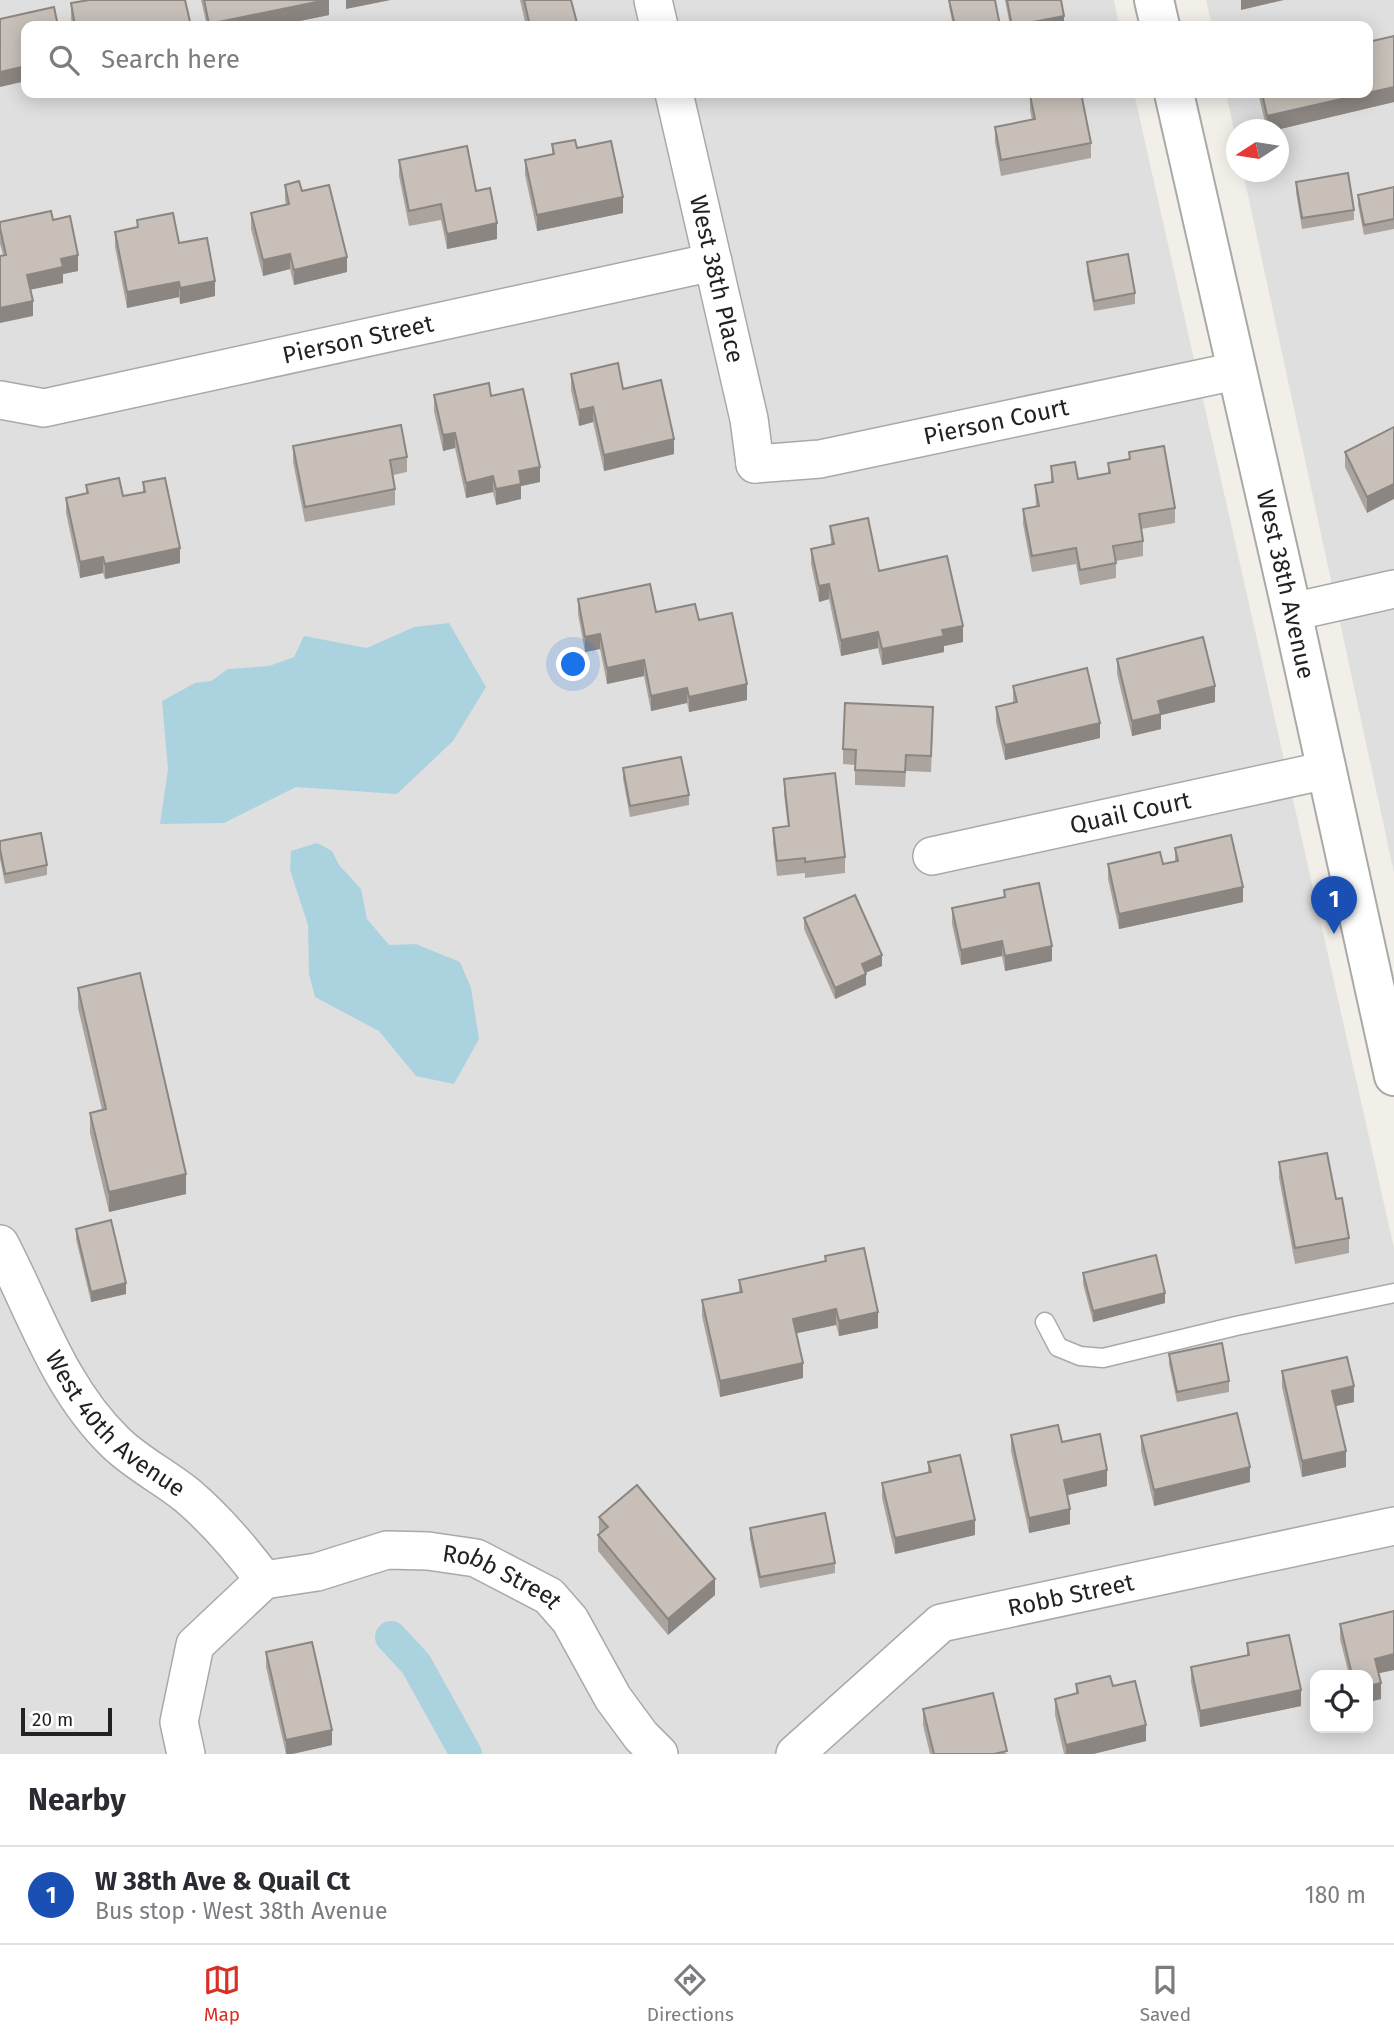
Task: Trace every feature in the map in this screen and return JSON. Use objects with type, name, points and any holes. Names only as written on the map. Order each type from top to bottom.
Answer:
[{"type":"street","points":[[653,0],[658,21]]},
{"type":"street","points":[[1154,0],[1159,21]]},
{"type":"street","name":"West 38th Place","points":[[675,98],[749,419],[750,473]]},
{"type":"street","name":"West 38th Avenue","points":[[1175,98],[1392,1059]]},
{"type":"street","name":"Pierson Street","points":[[0,400],[44,408],[713,262]]},
{"type":"street","name":"Pierson Court","points":[[750,473],[1237,372]]},
{"type":"street","points":[[1292,612],[1394,589]]},
{"type":"street","name":"Quail Court","points":[[932,856],[1327,770]]},
{"type":"street","name":"West 40th Avenue","points":[[0,1244],[65,1378],[90,1415],[116,1444],[188,1496],[217,1522],[264,1580]]},
{"type":"street","name":"Robb Street","points":[[794,1754],[941,1622],[1394,1526]]},
{"type":"street","name":"Robb Street","points":[[264,1580],[317,1572],[387,1550],[428,1551],[476,1558],[548,1596],[570,1620],[613,1698],[640,1736],[659,1754]]},
{"type":"street","points":[[186,1754],[179,1722],[195,1645],[264,1580]]},
{"type":"lane","points":[[1045,1322],[1058,1347],[1080,1356],[1103,1358],[1236,1326],[1394,1293]]},
{"type":"shaded area","points":[[0,0],[1114,0],[1118,21],[21,21],[21,98],[1135,98],[1394,1248],[1394,1754],[0,1754]]},
{"type":"shaded area","points":[[1206,0],[1394,0],[1394,873],[1245,182],[1289,182],[1289,119],[1232,119],[1227,98],[1373,98],[1373,21],[1211,21]]},
{"type":"water","points":[[449,623],[486,687],[453,741],[397,794],[296,787],[224,823],[160,824],[168,769],[162,701],[195,683],[211,681],[228,669],[269,666],[294,657],[304,636],[367,648],[414,627]]},
{"type":"water","points":[[317,843],[332,851],[339,865],[361,889],[367,919],[389,945],[416,944],[460,962],[471,988],[479,1039],[454,1084],[416,1076],[379,1031],[315,997],[309,974],[308,925],[290,870],[291,851]]},
{"type":"building","points":[[89,0],[185,0],[190,21],[74,21],[71,3]]},
{"type":"building","points":[[204,0],[326,0],[224,21],[208,21]]},
{"type":"building","points":[[524,0],[571,0],[576,21],[529,21]]},
{"type":"building","points":[[949,0],[995,0],[999,21],[954,21]]},
{"type":"building","points":[[1007,0],[1061,0],[1064,16],[1038,21],[1011,21]]},
{"type":"building","points":[[54,7],[57,21],[21,21],[21,67],[0,72],[0,19]]},
{"type":"building","points":[[1394,36],[1394,87],[1373,92],[1373,41]]},
{"type":"building","points":[[1031,98],[1082,98],[1091,143],[1001,160],[995,127],[1035,119]]},
{"type":"building","points":[[1263,98],[1346,98],[1267,116]]},
{"type":"building","points":[[575,140],[577,148],[611,141],[623,197],[537,215],[525,160],[554,154],[552,144]]},
{"type":"building","points":[[467,146],[476,191],[490,188],[497,223],[447,234],[441,204],[409,211],[399,160]]},
{"type":"building","points":[[1348,173],[1354,210],[1302,218],[1296,182]]},
{"type":"building","points":[[299,181],[302,191],[329,185],[347,257],[294,270],[290,254],[263,260],[251,213],[289,204],[285,185]]},
{"type":"building","points":[[1394,187],[1394,219],[1364,225],[1358,195]]},
{"type":"building","points":[[51,211],[53,220],[70,216],[78,255],[61,259],[63,267],[27,275],[33,301],[0,308],[0,256],[6,255],[0,222]]},
{"type":"building","points":[[173,213],[179,243],[207,238],[215,281],[180,288],[179,282],[127,292],[115,232],[138,227],[137,220]]},
{"type":"building","points":[[1128,254],[1135,293],[1094,301],[1087,262]]},
{"type":"building","points":[[618,363],[623,389],[661,380],[674,439],[604,455],[593,407],[579,410],[571,374]]},
{"type":"building","points":[[489,383],[491,396],[523,389],[540,467],[519,471],[521,484],[496,489],[493,476],[466,483],[455,433],[443,435],[434,395]]},
{"type":"building","points":[[401,425],[407,457],[390,460],[395,489],[305,507],[293,446]]},
{"type":"building","points":[[1394,427],[1394,484],[1367,497],[1345,452]]},
{"type":"building","points":[[1164,446],[1175,508],[1139,514],[1143,541],[1113,546],[1116,563],[1080,570],[1076,548],[1032,556],[1023,509],[1039,506],[1035,485],[1053,482],[1051,466],[1075,462],[1078,479],[1110,473],[1108,463],[1130,459],[1129,452]]},
{"type":"building","points":[[119,478],[123,496],[145,492],[143,482],[165,478],[180,548],[105,564],[103,557],[80,562],[66,498],[88,493],[86,485]]},
{"type":"building","points":[[868,518],[879,571],[947,556],[963,626],[942,630],[944,636],[882,649],[878,632],[841,640],[829,584],[819,586],[811,549],[834,544],[830,526]]},
{"type":"building","points":[[650,584],[656,612],[695,604],[699,620],[732,613],[747,684],[689,697],[687,688],[651,696],[644,660],[607,668],[600,634],[585,637],[578,599]]},
{"type":"building","points":[[1203,637],[1215,686],[1158,701],[1161,714],[1132,721],[1117,659]]},
{"type":"building","points":[[1087,668],[1100,723],[1005,745],[996,707],[1017,702],[1013,686]]},
{"type":"building","points":[[845,703],[933,707],[931,756],[906,755],[905,772],[855,770],[856,750],[843,749]]},
{"type":"building","points":[[681,757],[689,795],[630,806],[623,768]]},
{"type":"building","points":[[835,773],[845,857],[805,862],[805,858],[777,861],[773,828],[789,826],[784,779]]},
{"type":"building","points":[[41,833],[47,865],[5,874],[0,841]]},
{"type":"building","points":[[1231,835],[1243,887],[1119,914],[1108,864],[1160,852],[1163,864],[1178,861],[1175,848]]},
{"type":"building","points":[[1039,883],[1052,946],[1005,956],[1002,941],[961,950],[952,908],[1005,897],[1004,890]]},
{"type":"building","points":[[855,895],[882,955],[862,964],[866,974],[835,988],[804,918]]},
{"type":"building","points":[[140,973],[186,1174],[109,1192],[90,1113],[106,1109],[78,988]]},
{"type":"building","points":[[1327,1153],[1336,1199],[1342,1198],[1349,1238],[1295,1248],[1279,1162]]},
{"type":"building","points":[[111,1220],[126,1283],[91,1292],[76,1229]]},
{"type":"building","points":[[864,1248],[878,1312],[839,1321],[836,1309],[793,1319],[803,1363],[720,1381],[702,1300],[742,1292],[739,1280],[826,1261],[825,1256]]},
{"type":"building","points":[[1156,1255],[1165,1293],[1093,1311],[1083,1273]]},
{"type":"building","points":[[1222,1343],[1229,1381],[1177,1392],[1169,1354]]},
{"type":"building","points":[[1347,1357],[1354,1386],[1332,1391],[1346,1451],[1302,1461],[1282,1371]]},
{"type":"building","points":[[1237,1413],[1250,1467],[1154,1490],[1141,1436]]},
{"type":"building","points":[[1058,1425],[1062,1442],[1100,1434],[1107,1470],[1064,1480],[1070,1509],[1029,1518],[1011,1435]]},
{"type":"building","points":[[960,1455],[975,1520],[895,1538],[882,1483],[931,1472],[928,1462]]},
{"type":"building","points":[[637,1485],[715,1579],[668,1619],[598,1535],[608,1527],[599,1517]]},
{"type":"building","points":[[825,1513],[835,1563],[760,1577],[750,1528]]},
{"type":"building","points":[[1394,1611],[1394,1654],[1375,1659],[1381,1683],[1373,1685],[1373,1670],[1351,1670],[1340,1624]]},
{"type":"building","points":[[1289,1635],[1301,1690],[1200,1711],[1191,1667],[1249,1655],[1247,1643]]},
{"type":"building","points":[[312,1642],[332,1730],[286,1740],[266,1652]]},
{"type":"building","points":[[1110,1676],[1113,1686],[1135,1681],[1146,1725],[1066,1745],[1055,1699],[1078,1693],[1076,1684]]},
{"type":"building","points":[[993,1693],[1007,1751],[994,1754],[934,1754],[923,1709]]},
{"type":"waterway","points":[[391,1637],[416,1664],[466,1754]]},
{"type":"place","name":"W 38th Ave & Quail Ct","points":[[1334,934]]}]
